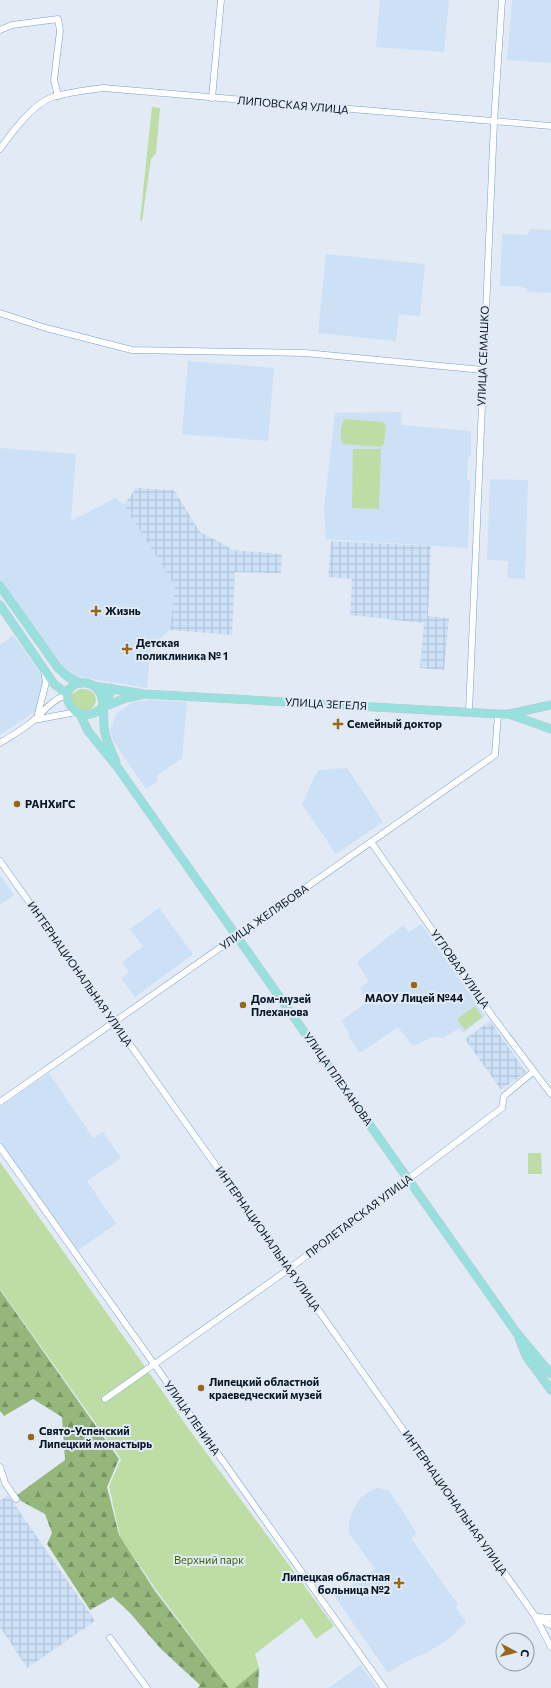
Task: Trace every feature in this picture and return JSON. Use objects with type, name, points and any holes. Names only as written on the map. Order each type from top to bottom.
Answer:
[{"type":"main road","points":[[0,586],[58,668],[68,677],[80,683],[94,686],[101,694],[102,708]]},
{"type":"main road","points":[[0,605],[44,671],[54,684],[66,694]]},
{"type":"main road","points":[[80,683],[70,688],[66,694],[67,701],[78,713],[95,713],[102,708],[107,701],[111,688]]},
{"type":"main road","name":"УЛИЦА ЗЕГЕЛЯ","points":[[94,686],[144,694],[508,714]]},
{"type":"main road","name":"УЛИЦА ЗЕГЕЛЯ","points":[[102,708],[126,698],[144,694]]},
{"type":"main road","points":[[508,714],[551,705]]},
{"type":"main road","name":"УЛИЦА ПЛЕХАНОВА","points":[[102,708],[105,734],[118,768]]},
{"type":"main road","name":"УЛИЦА ПЛЕХАНОВА","points":[[78,713],[91,735],[118,768],[516,1332],[550,1373]]},
{"type":"main road","points":[[508,714],[551,729]]},
{"type":"main road","name":"УЛИЦА ПЛЕХАНОВА","points":[[516,1332],[526,1356],[550,1388]]},
{"type":"street","points":[[212,98],[221,0]]},
{"type":"street","name":"УЛИЦА СЕМАШКО","points":[[469,712],[494,122],[502,0]]},
{"type":"street","points":[[0,30],[12,25],[58,20],[60,31],[54,80],[58,96]]},
{"type":"street","name":"ЛИПОВСКАЯ УЛИЦА","points":[[0,149],[12,131],[38,106],[52,97],[103,88],[551,126]]},
{"type":"street","points":[[0,313],[46,328],[132,350],[305,353],[483,370]]},
{"type":"street","points":[[0,743],[34,720],[38,714],[46,682],[44,671]]},
{"type":"street","points":[[38,714],[66,694]]},
{"type":"street","points":[[34,720],[78,713]]},
{"type":"street","name":"УЛИЦА ЖЕЛЯБОВА","points":[[0,1102],[495,755],[498,714]]},
{"type":"street","name":"УГЛОВАЯ УЛИЦА","points":[[371,842],[533,1072],[551,1094]]},
{"type":"street","name":"ИНТЕРНАЦИОНАЛЬНАЯ УЛИЦА","points":[[0,861],[535,1616],[551,1647]]},
{"type":"street","name":"ПРОЛЕТАРСКАЯ УЛИЦА","points":[[105,1399],[289,1269],[502,1108],[504,1096],[533,1072]]},
{"type":"street","name":"УЛИЦА ЛЕНИНА","points":[[0,1147],[384,1688]]},
{"type":"street","points":[[0,1467],[5,1483],[16,1499]]},
{"type":"street","points":[[535,1616],[551,1618]]},
{"type":"street","points":[[535,1616],[551,1625]]},
{"type":"street","points":[[110,1638],[147,1688]]},
{"type":"shaded area","points":[[380,0],[449,0],[444,52],[376,47]]},
{"type":"shaded area","points":[[512,0],[551,0],[551,63],[507,60]]},
{"type":"shaded area","points":[[530,229],[551,230],[551,293],[527,292],[527,289],[519,286],[500,286],[502,234],[528,235]]},
{"type":"shaded area","points":[[326,254],[425,264],[420,316],[399,314],[396,341],[318,333]]},
{"type":"shaded area","points":[[188,361],[274,368],[268,441],[182,434]]},
{"type":"shaded area","points":[[402,412],[401,425],[471,431],[471,456],[468,458],[467,479],[470,481],[468,548],[326,539],[324,508],[335,413]]},
{"type":"shaded area","points":[[0,448],[76,454],[71,521],[116,498],[124,505],[175,586],[170,630],[151,646],[147,688],[69,675],[61,667],[0,580]]},
{"type":"shaded area","points":[[490,479],[528,480],[525,579],[507,578],[508,561],[487,560]]},
{"type":"shaded area","points":[[136,488],[174,490],[200,532],[232,550],[282,554],[281,573],[235,572],[232,635],[170,630],[175,586],[124,505]]},
{"type":"shaded area","points":[[331,541],[431,546],[428,616],[449,618],[444,670],[420,668],[424,623],[350,615],[352,579],[328,577]]},
{"type":"shaded area","points":[[13,635],[43,677],[43,691],[37,710],[0,735],[0,645]]},
{"type":"shaded area","points":[[150,700],[187,702],[182,758],[156,776],[158,781],[146,789],[113,741],[110,731],[116,714],[133,702]]},
{"type":"shaded area","points":[[347,768],[383,822],[336,854],[302,804],[318,770]]},
{"type":"shaded area","points":[[0,875],[14,895],[0,905]]},
{"type":"shaded area","points":[[159,908],[193,954],[135,997],[121,978],[129,972],[122,962],[143,946],[130,929]]},
{"type":"shaded area","name":"МАОУ Лицей №44","points":[[421,924],[485,1016],[463,1033],[459,1028],[444,1038],[432,1037],[416,1045],[412,1045],[398,1027],[363,1051],[359,1052],[349,1037],[349,1032],[341,1021],[368,1001],[360,988],[369,982],[357,962],[403,925],[409,932]]},
{"type":"shaded area","points":[[490,1021],[526,1072],[501,1090],[465,1039]]},
{"type":"shaded area","points":[[49,1073],[93,1138],[103,1132],[121,1158],[87,1181],[116,1224],[77,1251],[0,1141],[0,1107]]},
{"type":"shaded area","name":"Липецкая областная больница №2","points":[[377,1488],[389,1490],[417,1534],[411,1538],[458,1605],[456,1607],[466,1622],[451,1637],[428,1652],[401,1664],[388,1673],[335,1597],[375,1569],[349,1533],[349,1522],[352,1512],[360,1498]]},
{"type":"shaded area","points":[[8,1495],[95,1621],[27,1668],[0,1627],[0,1501]]},
{"type":"shaded area","points":[[360,1665],[377,1688],[329,1688],[337,1682]]},
{"type":"green space","points":[[152,107],[160,108],[156,153],[151,159],[142,221],[140,220]]},
{"type":"green space","points":[[345,419],[383,422],[386,426],[384,444],[381,447],[343,444],[341,432]]},
{"type":"green space","points":[[353,449],[381,449],[379,509],[352,508]]},
{"type":"green space","points":[[80,689],[89,690],[94,694],[96,700],[91,709],[85,710],[79,708],[72,700],[72,694]]},
{"type":"green space","points":[[475,1006],[482,1017],[465,1030],[457,1019]]},
{"type":"green space","points":[[528,1153],[541,1153],[542,1174],[528,1174]]},
{"type":"green space","name":"Верхний парк","points":[[0,1162],[191,1432],[334,1626],[316,1639],[302,1618],[255,1654],[259,1668],[235,1688],[229,1688],[157,1591],[120,1537],[109,1486],[121,1459],[0,1289]]},
{"type":"green space","points":[[0,1290],[119,1459],[107,1487],[119,1535],[155,1591],[229,1688],[198,1688],[200,1685],[161,1649],[130,1613],[113,1597],[90,1610],[47,1544],[52,1533],[45,1514],[21,1501],[17,1495],[65,1460],[62,1417],[33,1399],[4,1416],[0,1411]]},
{"type":"green space","points":[[259,1668],[258,1688],[235,1688]]},
{"type":"place","name":"Жизнь","points":[[96,611]]},
{"type":"place","name":"Детская поликлиника № 1","points":[[127,649]]},
{"type":"place","name":"Семейный доктор","points":[[338,724]]},
{"type":"place","name":"РАНХиГС","points":[[17,804]]},
{"type":"place","name":"МАОУ Лицей №44","points":[[414,985]]},
{"type":"place","name":"Дом-музей Плеханова","points":[[243,1005]]},
{"type":"place","name":"Липецкий областной краеведческий музей","points":[[201,1388]]},
{"type":"place","name":"Свято-Успенский Липецкий монастырь","points":[[31,1437]]},
{"type":"place","name":"Липецкая областная больница №2","points":[[399,1583]]}]
